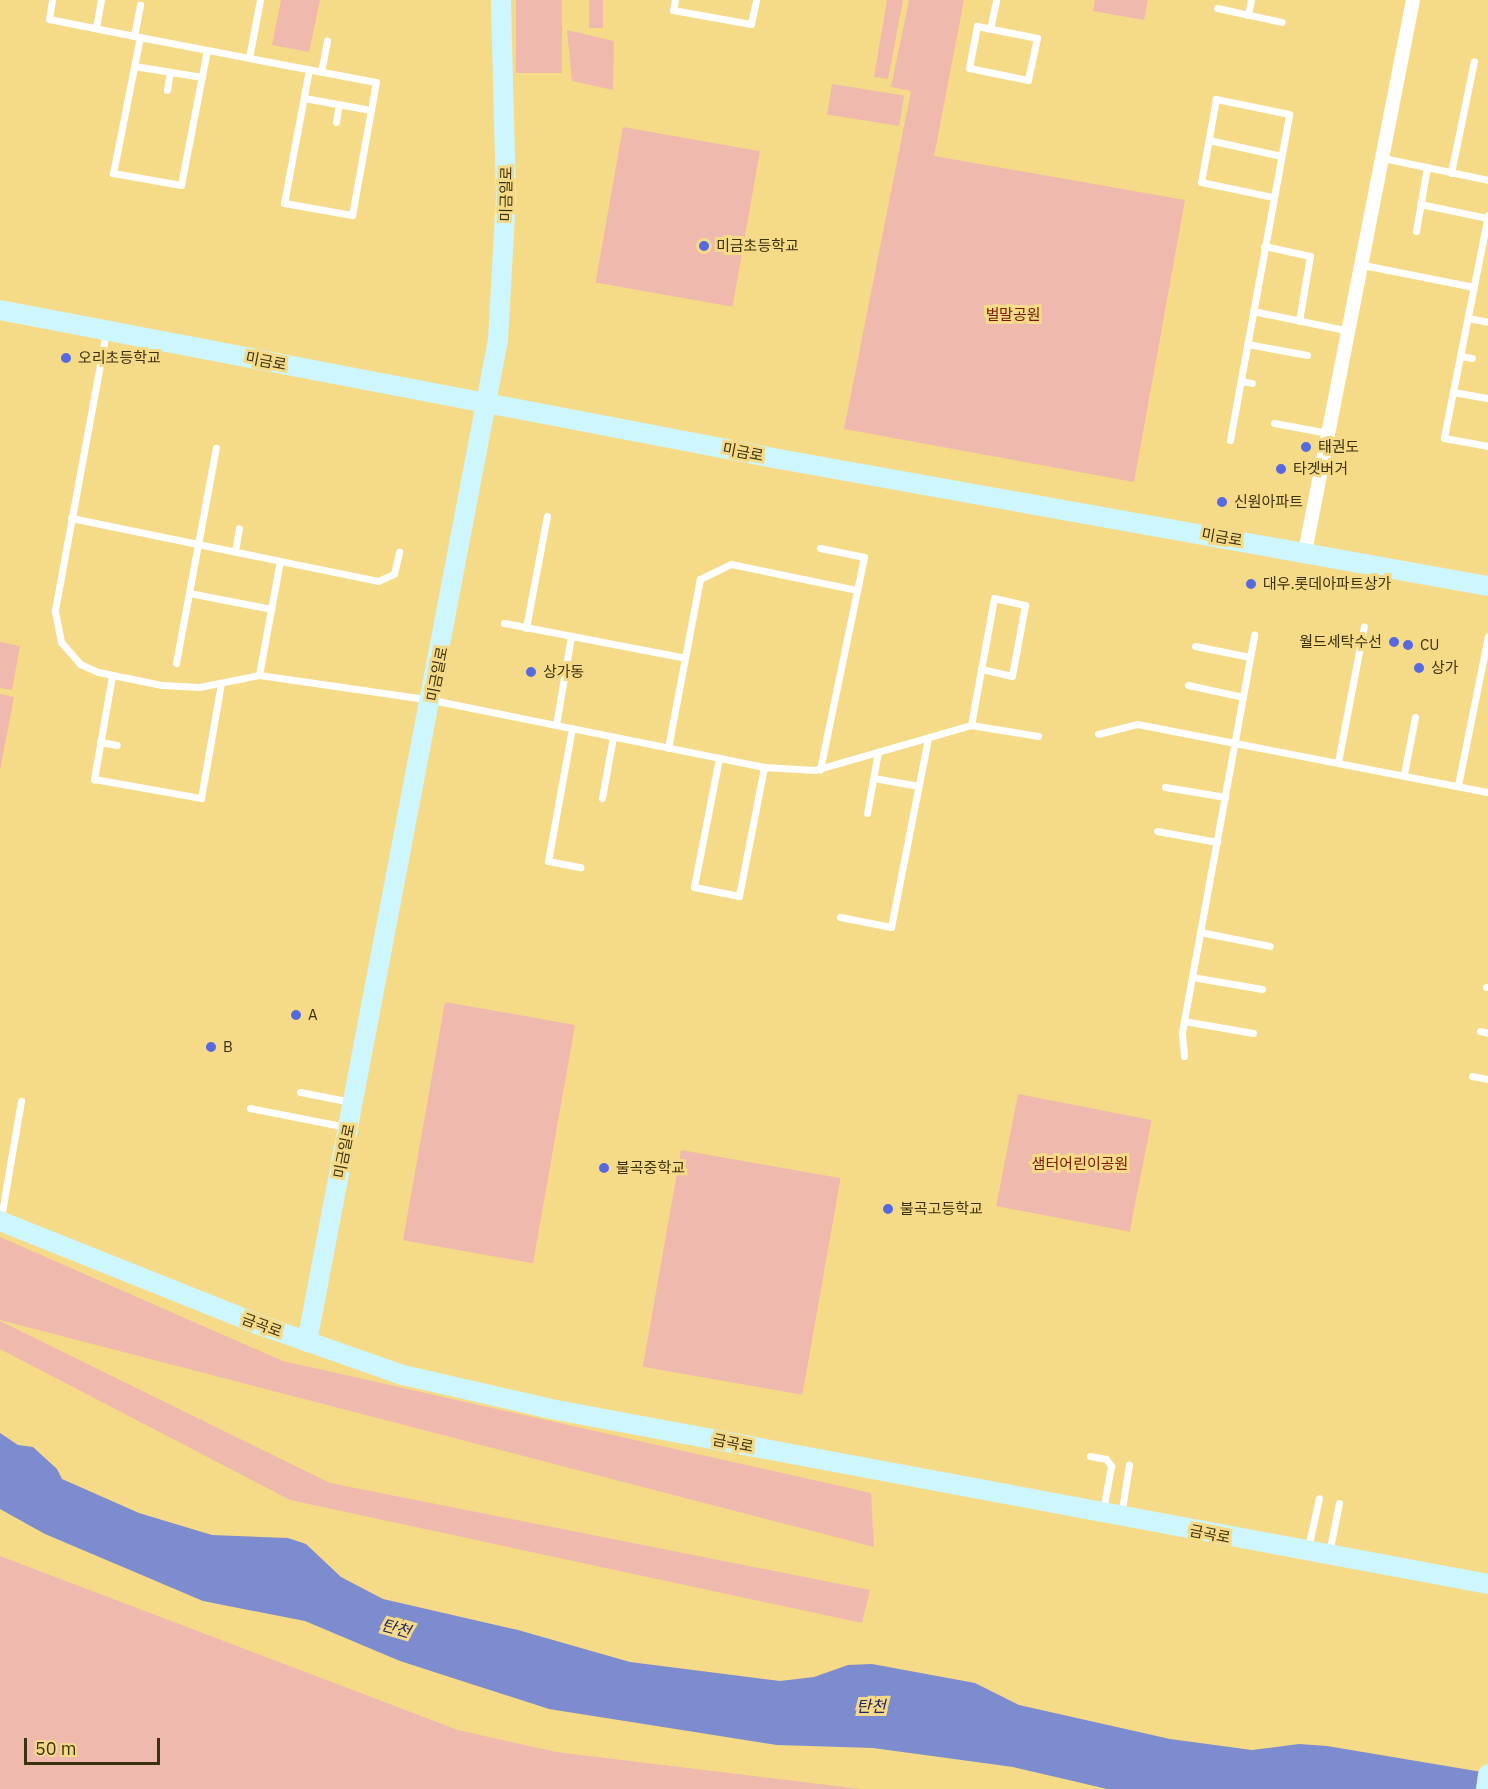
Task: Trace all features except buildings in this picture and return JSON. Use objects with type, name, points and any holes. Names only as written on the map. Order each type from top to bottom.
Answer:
[{"type":"main road","name":"미금일로","points":[[307,1342],[432,700],[498,340],[505,244],[506,99],[501,0]]},
{"type":"main road","name":"미금로","points":[[0,310],[779,459],[1488,586]]},
{"type":"main road","name":"금곡로","points":[[0,1221],[307,1342],[403,1375],[551,1409],[1488,1584]]},
{"type":"main road","points":[[1486,1789],[1488,1774]]},
{"type":"street","points":[[1305,552],[1331,434],[1413,0]]},
{"type":"lane","points":[[52,0],[49,20],[96,28],[309,69],[321,72],[376,82],[352,215],[284,202],[309,69]]},
{"type":"lane","points":[[96,28],[101,0]]},
{"type":"lane","points":[[249,58],[260,0]]},
{"type":"lane","points":[[675,0],[673,10],[751,24],[756,0]]},
{"type":"lane","points":[[990,29],[996,0]]},
{"type":"lane","points":[[1248,15],[1251,0]]},
{"type":"lane","points":[[140,5],[134,66],[113,173],[181,185],[207,50]]},
{"type":"lane","points":[[1217,8],[1282,22]]},
{"type":"lane","points":[[977,26],[990,29],[1037,38],[1028,80],[969,68],[977,26]]},
{"type":"lane","points":[[321,72],[327,41]]},
{"type":"lane","points":[[1451,173],[1474,61]]},
{"type":"lane","points":[[134,66],[201,77]]},
{"type":"lane","points":[[167,90],[170,72]]},
{"type":"lane","points":[[304,98],[371,110]]},
{"type":"lane","points":[[1230,440],[1289,114],[1216,99],[1201,182],[1273,197]]},
{"type":"lane","points":[[336,122],[339,104]]},
{"type":"lane","points":[[1209,140],[1281,156]]},
{"type":"lane","points":[[1383,158],[1488,180]]},
{"type":"lane","points":[[1416,231],[1427,167]]},
{"type":"lane","points":[[1420,204],[1488,217],[1444,438],[1488,446]]},
{"type":"lane","points":[[1264,246],[1310,255],[1299,321]]},
{"type":"lane","points":[[1363,265],[1474,287]]},
{"type":"lane","points":[[1252,311],[1350,331]]},
{"type":"lane","points":[[1468,318],[1488,322]]},
{"type":"lane","points":[[106,330],[58,588],[57,633],[80,664],[112,676],[162,685],[221,683],[259,675],[432,700],[764,767],[820,769],[971,725],[1038,735]]},
{"type":"lane","points":[[1247,344],[1306,355]]},
{"type":"lane","points":[[1460,356],[1472,358]]},
{"type":"lane","points":[[1240,381],[1252,383]]},
{"type":"lane","points":[[1453,392],[1488,398]]},
{"type":"lane","points":[[1274,423],[1331,434]]},
{"type":"lane","points":[[177,663],[216,448]]},
{"type":"lane","points":[[526,627],[547,516]]},
{"type":"lane","points":[[71,518],[378,581],[394,574],[399,552]]},
{"type":"lane","points":[[235,551],[239,528]]},
{"type":"lane","points":[[820,548],[864,557],[820,769]]},
{"type":"lane","points":[[259,675],[280,561]]},
{"type":"lane","points":[[668,748],[700,579],[731,564],[857,590]]},
{"type":"lane","points":[[189,592],[271,609]]},
{"type":"lane","points":[[971,725],[981,669],[994,598],[1025,605],[1012,676],[981,669]]},
{"type":"lane","points":[[504,623],[685,658]]},
{"type":"lane","points":[[1338,762],[1364,626]]},
{"type":"lane","points":[[1184,1056],[1184,1021],[1254,634]]},
{"type":"lane","points":[[556,725],[571,636]]},
{"type":"lane","points":[[1458,785],[1488,636]]},
{"type":"lane","points":[[1195,646],[1250,657]]},
{"type":"lane","points":[[112,676],[94,779],[201,798],[221,683]]},
{"type":"lane","points":[[1188,685],[1243,697]]},
{"type":"lane","points":[[1404,774],[1415,717]]},
{"type":"lane","points":[[1098,734],[1137,724],[1488,792]]},
{"type":"lane","points":[[572,728],[548,861],[580,867]]},
{"type":"lane","points":[[602,798],[613,736]]},
{"type":"lane","points":[[840,917],[891,927],[928,738]]},
{"type":"lane","points":[[100,742],[117,745]]},
{"type":"lane","points":[[867,813],[878,752]]},
{"type":"lane","points":[[719,758],[694,887],[739,896],[764,767]]},
{"type":"lane","points":[[874,778],[918,786]]},
{"type":"lane","points":[[1165,787],[1225,797]]},
{"type":"lane","points":[[1157,831],[1217,842]]},
{"type":"lane","points":[[1200,932],[1270,946]]},
{"type":"lane","points":[[1192,977],[1262,989]]},
{"type":"lane","points":[[1184,1021],[1253,1034]]},
{"type":"lane","points":[[1472,1076],[1488,1079]]},
{"type":"lane","points":[[300,1092],[353,1102]]},
{"type":"lane","points":[[0,1221],[21,1101]]},
{"type":"lane","points":[[250,1108],[348,1128]]},
{"type":"lane","points":[[1090,1456],[1106,1459],[1111,1466],[1111,1515]]},
{"type":"lane","points":[[1111,1515],[1130,1465]]},
{"type":"lane","points":[[1308,1550],[1319,1498]]},
{"type":"lane","points":[[1329,1553],[1339,1503]]},
{"type":"green space","points":[[281,0],[320,0],[309,52],[272,45]]},
{"type":"green space","points":[[516,0],[562,0],[562,73],[516,73]]},
{"type":"green space","points":[[589,0],[603,0],[603,28],[589,28]]},
{"type":"green space","points":[[887,0],[903,0],[888,79],[874,77]]},
{"type":"green space","name":"벌말공원","points":[[909,0],[964,0],[934,156],[1185,200],[1134,482],[844,429],[911,91],[891,87]]},
{"type":"green space","points":[[1095,0],[1148,0],[1144,20],[1093,11]]},
{"type":"green space","points":[[567,30],[614,41],[613,90],[572,81]]},
{"type":"green space","points":[[832,84],[904,95],[899,126],[827,115]]},
{"type":"green space","points":[[623,127],[760,151],[732,307],[596,283]]},
{"type":"green space","points":[[0,642],[20,646],[12,690],[0,688]]},
{"type":"green space","points":[[0,694],[14,697],[0,770]]},
{"type":"green space","points":[[445,1002],[575,1025],[533,1263],[403,1240]]},
{"type":"green space","name":"샘터어린이공원","points":[[1018,1094],[1152,1120],[1130,1232],[996,1206]]},
{"type":"green space","points":[[681,1150],[841,1178],[802,1395],[643,1367]]},
{"type":"green space","points":[[0,1237],[283,1361],[871,1493],[874,1547],[0,1320]]},
{"type":"green space","points":[[0,1321],[330,1483],[870,1590],[862,1623],[290,1500],[0,1349]]},
{"type":"green space","points":[[0,1556],[458,1730],[556,1752],[861,1789],[0,1789]]},
{"type":"water","name":"탄천","points":[[0,1433],[18,1445],[33,1447],[57,1469],[62,1479],[139,1513],[212,1535],[288,1538],[306,1544],[341,1577],[383,1599],[518,1630],[630,1662],[780,1681],[814,1677],[848,1665],[872,1664],[975,1683],[1019,1705],[1170,1739],[1252,1750],[1299,1744],[1327,1746],[1488,1773],[1488,1789],[1107,1789],[1013,1767],[873,1748],[777,1745],[549,1709],[400,1661],[305,1621],[203,1601],[45,1534],[0,1509]]},
{"type":"place","name":"미금초등학교","points":[[704,246]]},
{"type":"place","name":"오리초등학교","points":[[66,358]]},
{"type":"place","name":"태권도","points":[[1306,447]]},
{"type":"place","name":"타겟버거","points":[[1281,469]]},
{"type":"place","name":"신원아파트","points":[[1222,502]]},
{"type":"place","name":"대우.롯데아파트상가","points":[[1251,584]]},
{"type":"place","name":"월드세탁수선","points":[[1394,642]]},
{"type":"place","name":"CU","points":[[1408,645]]},
{"type":"place","name":"상가","points":[[1419,668]]},
{"type":"place","name":"상가동","points":[[531,672]]},
{"type":"place","name":"A","points":[[296,1015]]},
{"type":"place","name":"B","points":[[211,1047]]},
{"type":"place","name":"불곡중학교","points":[[604,1168]]},
{"type":"place","name":"불곡고등학교","points":[[888,1209]]}]
